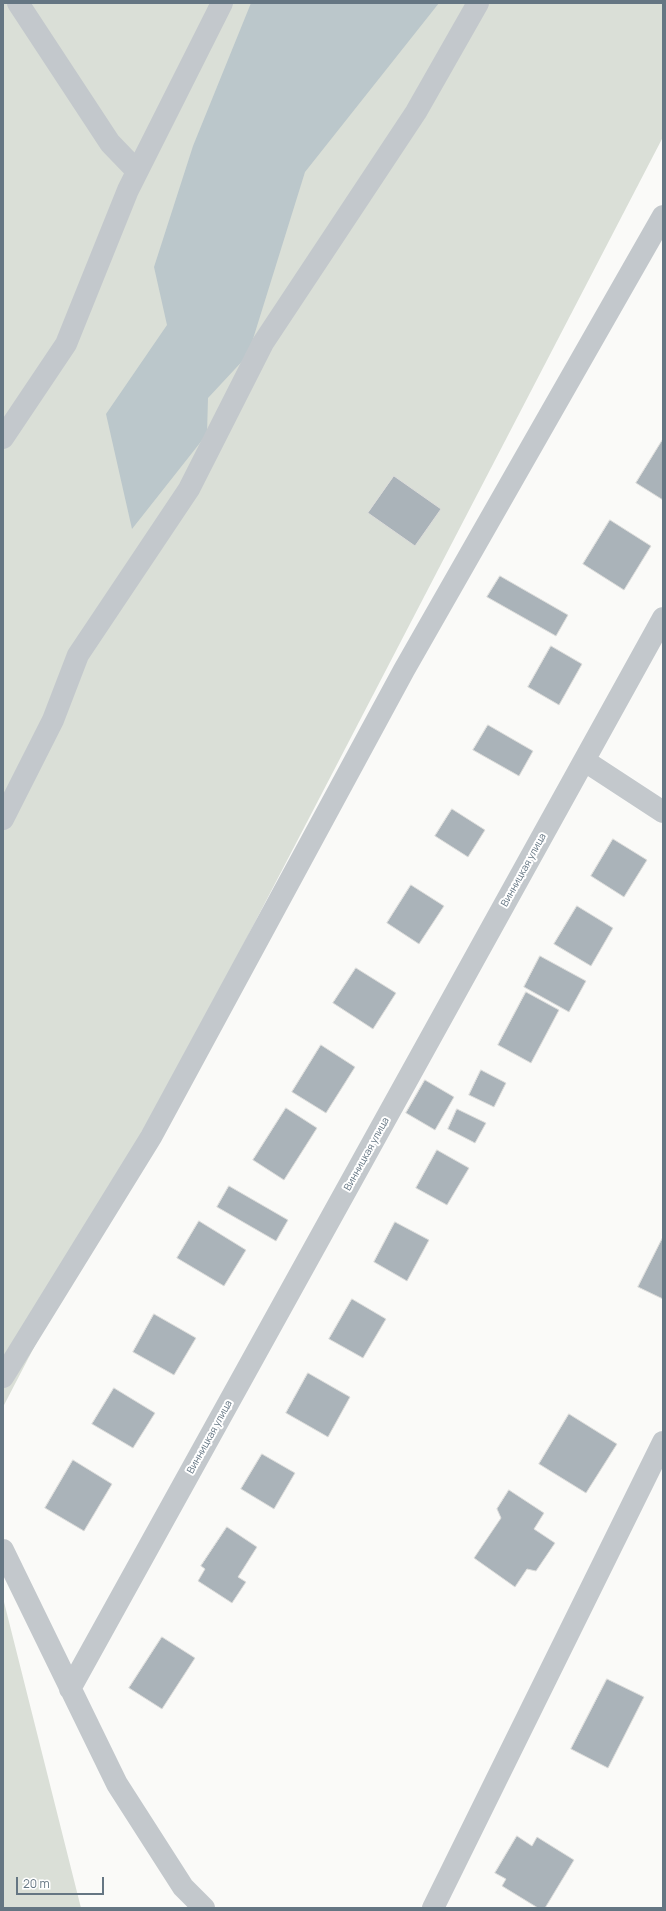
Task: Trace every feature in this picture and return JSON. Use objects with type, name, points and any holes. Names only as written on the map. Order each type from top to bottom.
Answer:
[{"type":"street","points":[[18,3],[110,143],[138,171]]},
{"type":"street","points":[[3,438],[66,344],[138,171],[222,3]]},
{"type":"street","points":[[3,819],[53,720],[78,654],[189,489],[263,343],[416,112],[478,3]]},
{"type":"street","points":[[3,1377],[151,1137],[404,670],[663,216]]},
{"type":"street","name":"Винницкая улица","points":[[70,1689],[663,618]]},
{"type":"street","points":[[585,761],[663,812]]},
{"type":"street","points":[[433,1908],[663,1442]]},
{"type":"street","points":[[3,1550],[117,1784],[183,1887],[204,1908]]},
{"type":"shaded area","points":[[3,3],[663,3],[663,137],[3,1407]]},
{"type":"shaded area","points":[[251,3],[439,3],[305,172],[248,355],[208,398],[207,434],[132,529],[106,414],[167,325],[154,267],[193,146]]},
{"type":"shaded area","points":[[3,1598],[81,1908],[3,1908]]},
{"type":"building","points":[[663,439],[663,500],[636,483]]},
{"type":"building","points":[[394,476],[441,509],[415,546],[368,513]]},
{"type":"building","points":[[610,520],[651,546],[624,590],[583,564]]},
{"type":"building","points":[[500,576],[568,615],[556,636],[487,597]]},
{"type":"building","points":[[551,646],[582,664],[559,705],[528,687]]},
{"type":"building","points":[[488,725],[533,751],[519,776],[473,750]]},
{"type":"building","points":[[452,809],[485,830],[468,857],[435,836]]},
{"type":"building","points":[[613,839],[647,860],[624,897],[591,876]]},
{"type":"building","points":[[411,885],[444,906],[419,944],[387,923]]},
{"type":"building","points":[[577,906],[613,928],[591,966],[554,944]]},
{"type":"building","points":[[540,956],[586,981],[569,1012],[524,987]]},
{"type":"building","points":[[356,968],[396,993],[373,1029],[333,1003]]},
{"type":"building","points":[[526,992],[559,1010],[531,1063],[498,1045]]},
{"type":"building","points":[[321,1045],[355,1067],[326,1113],[292,1092]]},
{"type":"building","points":[[481,1070],[506,1083],[494,1107],[469,1095]]},
{"type":"building","points":[[425,1080],[454,1097],[435,1130],[406,1113]]},
{"type":"building","points":[[286,1108],[317,1128],[284,1180],[253,1160]]},
{"type":"building","points":[[457,1109],[486,1123],[475,1143],[448,1129]]},
{"type":"building","points":[[437,1150],[469,1168],[447,1205],[416,1188]]},
{"type":"building","points":[[229,1186],[288,1220],[276,1241],[217,1207]]},
{"type":"building","points":[[199,1221],[246,1250],[224,1286],[177,1258]]},
{"type":"building","points":[[395,1222],[429,1240],[407,1281],[374,1262]]},
{"type":"building","points":[[663,1237],[663,1299],[638,1287]]},
{"type":"building","points":[[352,1299],[386,1319],[363,1358],[329,1339]]},
{"type":"building","points":[[154,1314],[196,1338],[174,1375],[133,1352]]},
{"type":"building","points":[[308,1373],[350,1397],[328,1437],[286,1413]]},
{"type":"building","points":[[114,1388],[155,1413],[133,1448],[92,1424]]},
{"type":"building","points":[[569,1414],[617,1444],[586,1493],[539,1464]]},
{"type":"building","points":[[262,1454],[295,1473],[274,1509],[241,1489]]},
{"type":"building","points":[[73,1460],[112,1484],[84,1531],[45,1508]]},
{"type":"building","points":[[509,1490],[544,1513],[534,1529],[555,1543],[536,1571],[527,1569],[515,1587],[474,1558],[501,1518],[497,1509]]},
{"type":"building","points":[[227,1527],[257,1547],[238,1577],[246,1582],[232,1603],[198,1581],[205,1569],[201,1566]]},
{"type":"building","points":[[162,1637],[195,1658],[162,1709],[129,1688]]},
{"type":"building","points":[[607,1679],[644,1697],[608,1768],[571,1749]]},
{"type":"building","points":[[517,1836],[532,1846],[537,1837],[574,1860],[545,1908],[538,1908],[502,1886],[506,1879],[495,1873]]}]
